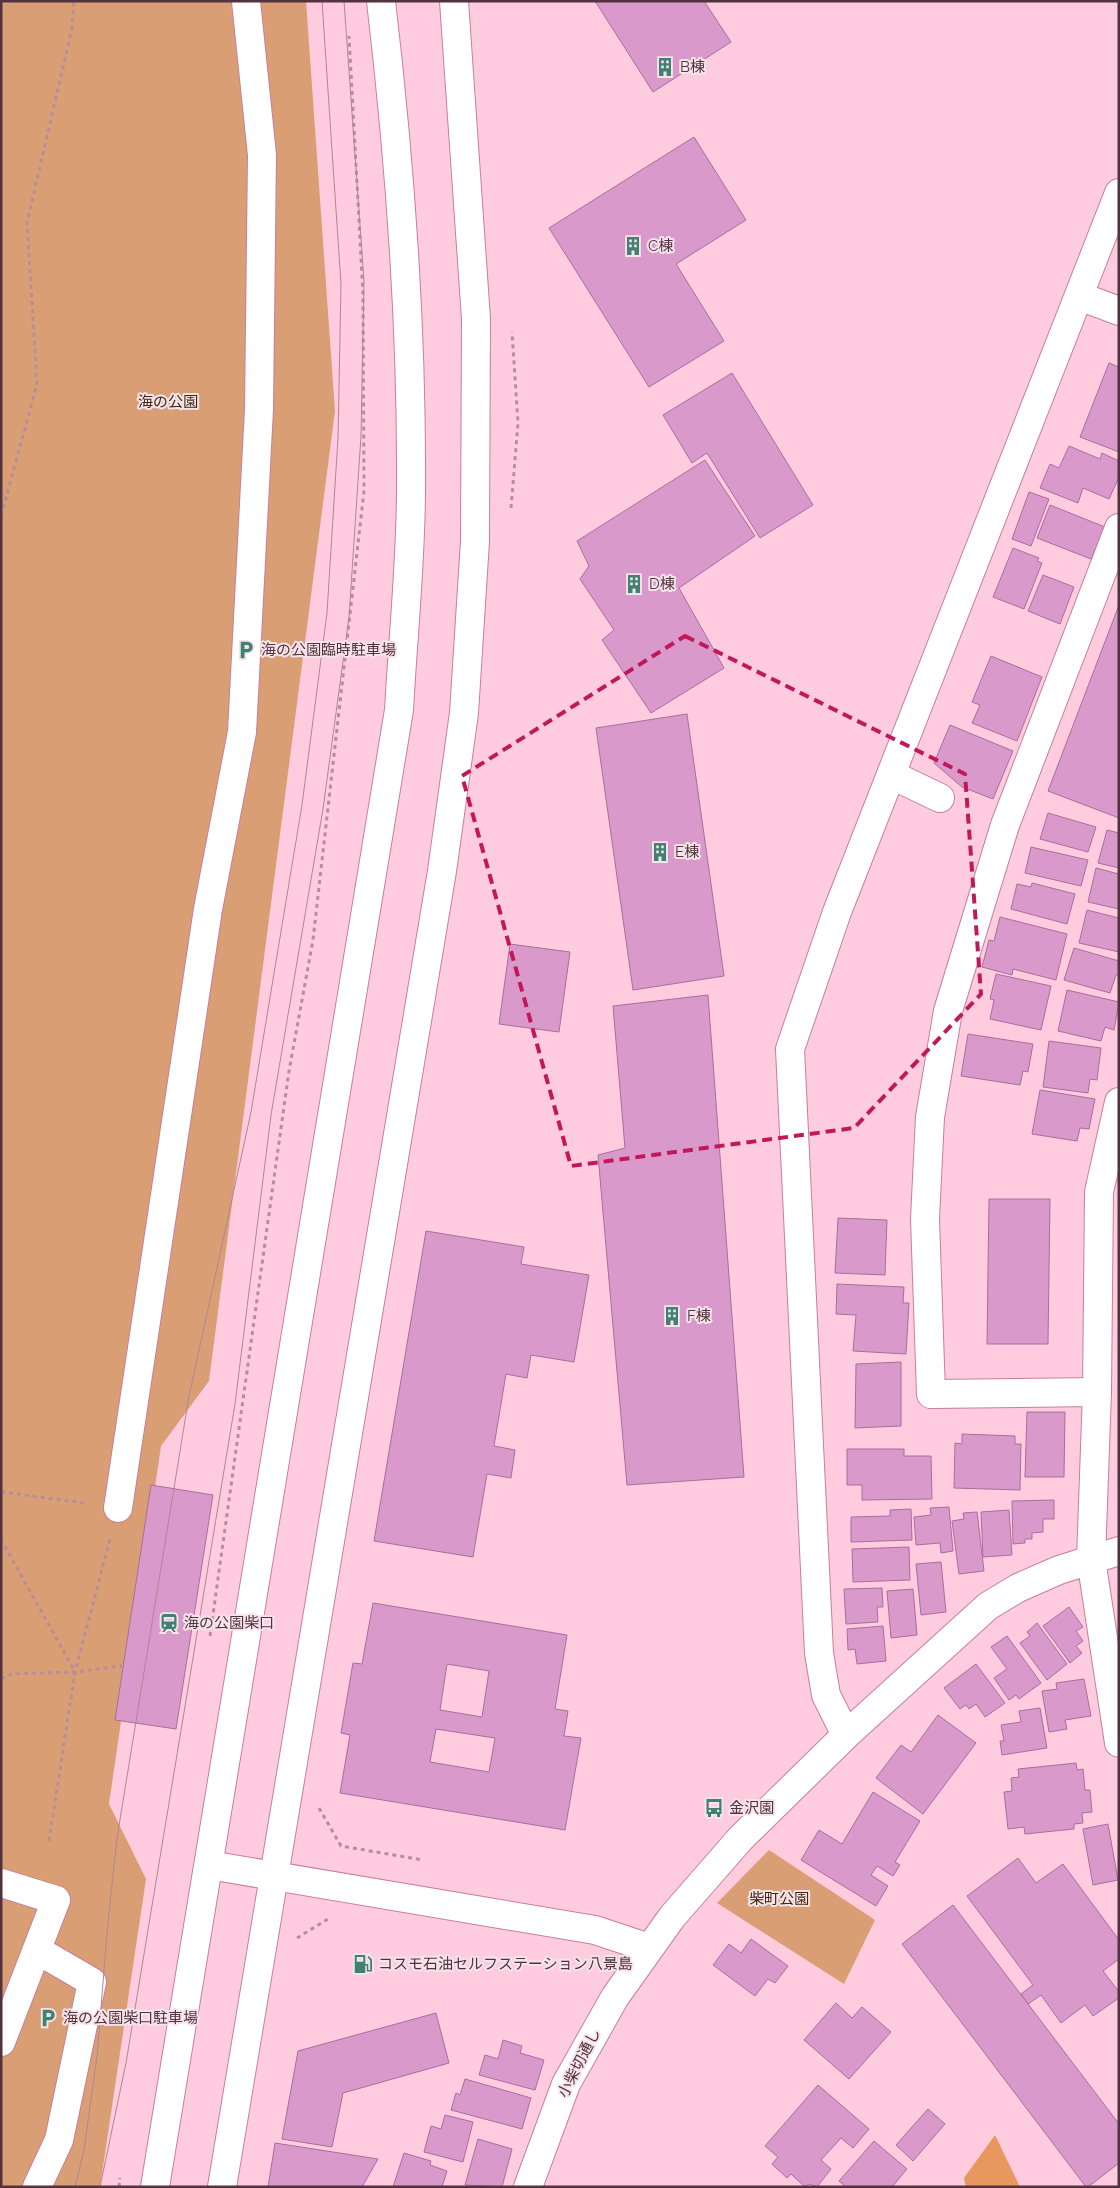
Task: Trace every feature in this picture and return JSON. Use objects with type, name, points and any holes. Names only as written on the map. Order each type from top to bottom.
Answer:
[{"type":"street","points":[[118,1508],[208,909],[242,732],[259,409],[262,154],[246,1]]},
{"type":"street","points":[[155,2187],[399,710],[411,489],[408,312],[390,77],[381,1]]},
{"type":"street","points":[[222,2187],[442,871],[464,713],[475,541],[476,319],[454,1]]},
{"type":"street","points":[[846,1735],[826,1695],[819,1653],[790,1049],[837,912],[1119,193]]},
{"type":"street","points":[[1079,296],[1119,312]]},
{"type":"street","points":[[1097,1392],[931,1394],[925,1219],[930,1117],[948,1011],[1005,825],[1119,528]]},
{"type":"street","points":[[892,775],[940,798]]},
{"type":"street","points":[[1119,1102],[1099,1192],[1097,1392],[1091,1559],[1119,1743]]},
{"type":"street","name":"小柴切通し","points":[[528,2187],[566,2084],[615,1996],[672,1917],[734,1846],[846,1735],[988,1606],[1018,1588],[1091,1559],[1119,1551]]},
{"type":"street","points":[[209,1865],[595,1930],[649,1948]]},
{"type":"street","points":[[1,1883],[56,1900],[1,2042]]},
{"type":"street","points":[[37,1950],[92,1982],[59,2140],[37,2187]]},
{"type":"path","points":[[1,516],[37,384],[27,223],[72,28],[74,1]]},
{"type":"path","points":[[210,1637],[289,1070],[313,940],[364,491],[363,294],[349,30]]},
{"type":"path","points":[[1,1492],[118,1508],[75,1672],[49,1841]]},
{"type":"path","points":[[1,1539],[75,1672]]},
{"type":"path","points":[[1,1679],[11,1674],[75,1672],[122,1666]]},
{"type":"path","points":[[294,1940],[330,1918]]},
{"type":"path","points":[[119,2187],[120,2177]]},
{"type":"highlighted area","points":[[685,636],[965,774],[981,994],[854,1128],[571,1166],[462,776]]},
{"type":"green space","name":"海の公園","points":[[1,1],[306,1],[335,411],[209,1381],[161,1446],[109,1804],[146,1879],[100,2187],[1,2187]]},
{"type":"green space","name":"柴町公園","points":[[769,1850],[875,1920],[844,1984],[717,1903]]},
{"type":"shaded area","points":[[995,2135],[1020,2187],[966,2187],[964,2178]]},
{"type":"building","name":"B棟","points":[[595,1],[704,1],[731,42],[653,92]]},
{"type":"building","name":"C棟","points":[[694,137],[746,220],[676,264],[724,341],[649,387],[549,228]]},
{"type":"building","points":[[1109,363],[1119,367],[1119,452],[1080,437]]},
{"type":"building","points":[[732,373],[813,505],[760,538],[707,453],[692,463],[663,415]]},
{"type":"building","points":[[1069,446],[1100,459],[1102,453],[1119,461],[1119,477],[1109,499],[1083,488],[1078,503],[1040,488],[1050,464],[1059,468]]},
{"type":"building","name":"D棟","points":[[705,460],[755,536],[679,588],[724,668],[651,713],[602,640],[614,630],[580,579],[589,566],[577,541]]},
{"type":"building","points":[[1029,492],[1049,499],[1031,546],[1012,539]]},
{"type":"building","points":[[1050,505],[1105,527],[1091,559],[1037,538]]},
{"type":"building","points":[[1013,548],[1039,558],[1037,561],[1042,563],[1024,609],[993,597]]},
{"type":"building","points":[[1043,575],[1074,587],[1060,624],[1028,611]]},
{"type":"building","points":[[1119,605],[1119,818],[1048,791]]},
{"type":"building","points":[[991,656],[1042,677],[1017,741],[972,723],[980,705],[972,702]]},
{"type":"building","name":"E棟","points":[[687,714],[724,976],[633,990],[596,728]]},
{"type":"building","points":[[950,725],[1013,751],[993,799],[962,787],[934,763]]},
{"type":"building","points":[[1048,813],[1096,827],[1088,852],[1040,839]]},
{"type":"building","points":[[1107,830],[1119,833],[1119,868],[1098,863]]},
{"type":"building","points":[[1031,847],[1088,860],[1081,886],[1025,873]]},
{"type":"building","points":[[1096,868],[1119,874],[1119,909],[1088,902]]},
{"type":"building","points":[[1032,883],[1075,894],[1067,924],[1011,909],[1017,884],[1031,887]]},
{"type":"building","points":[[1087,910],[1119,918],[1119,952],[1079,943]]},
{"type":"building","points":[[1000,917],[1067,934],[1056,980],[1013,969],[1012,975],[982,967],[989,940],[994,941]]},
{"type":"building","points":[[510,944],[570,952],[559,1032],[499,1024]]},
{"type":"building","points":[[1074,948],[1119,961],[1119,975],[1116,975],[1110,993],[1064,980]]},
{"type":"building","points":[[996,974],[1051,986],[1041,1030],[990,1019],[994,1000],[990,999]]},
{"type":"building","points":[[1067,990],[1119,1002],[1114,1030],[1105,1027],[1101,1041],[1058,1031]]},
{"type":"building","name":"F棟","points":[[708,995],[744,1477],[627,1485],[598,1155],[625,1148],[613,1006]]},
{"type":"building","points":[[968,1034],[1033,1044],[1028,1072],[1023,1071],[1020,1085],[961,1076]]},
{"type":"building","points":[[1049,1041],[1101,1048],[1097,1080],[1090,1079],[1088,1093],[1043,1087]]},
{"type":"building","points":[[1040,1090],[1095,1099],[1089,1129],[1080,1128],[1077,1141],[1032,1134]]},
{"type":"building","points":[[989,1199],[1050,1199],[1048,1344],[987,1344]]},
{"type":"building","points":[[838,1218],[887,1220],[885,1275],[835,1273]]},
{"type":"building","points":[[426,1231],[524,1247],[521,1264],[589,1275],[574,1362],[531,1355],[527,1378],[506,1374],[494,1446],[515,1450],[511,1478],[487,1474],[473,1557],[374,1541]]},
{"type":"building","points":[[837,1284],[904,1287],[903,1303],[909,1303],[906,1354],[853,1351],[856,1315],[836,1314]]},
{"type":"building","points":[[901,1362],[901,1426],[855,1428],[856,1364]]},
{"type":"building","points":[[1027,1412],[1065,1412],[1064,1477],[1025,1477]]},
{"type":"building","points":[[962,1434],[1015,1436],[1015,1444],[1021,1444],[1020,1490],[954,1488],[955,1443],[962,1444]]},
{"type":"building","points":[[847,1449],[904,1449],[904,1456],[931,1456],[932,1499],[862,1500],[862,1485],[847,1485]]},
{"type":"building","points":[[151,1485],[213,1495],[176,1729],[115,1720]]},
{"type":"building","points":[[1054,1500],[1054,1519],[1043,1519],[1043,1532],[1032,1533],[1032,1539],[1025,1539],[1025,1543],[1013,1544],[1012,1501]]},
{"type":"building","points":[[949,1507],[953,1551],[941,1553],[940,1543],[916,1545],[914,1517],[931,1515],[930,1508]]},
{"type":"building","points":[[911,1509],[912,1540],[851,1542],[851,1517],[890,1516],[890,1510]]},
{"type":"building","points":[[1009,1510],[1012,1555],[983,1557],[981,1512]]},
{"type":"building","points":[[977,1512],[984,1571],[959,1574],[952,1521],[964,1519],[963,1513]]},
{"type":"building","points":[[909,1547],[910,1580],[853,1582],[852,1549]]},
{"type":"building","points":[[941,1562],[946,1612],[921,1615],[916,1564]]},
{"type":"building","points":[[882,1588],[883,1607],[877,1607],[878,1622],[846,1624],[844,1589]]},
{"type":"building","points":[[913,1589],[917,1635],[891,1638],[887,1591]]},
{"type":"building","points":[[373,1603],[567,1635],[555,1709],[568,1711],[564,1736],[581,1738],[565,1830],[340,1793],[350,1735],[341,1733],[353,1663],[362,1664]],"holes":[[[447,1664],[489,1671],[482,1717],[440,1710]],[[436,1729],[495,1738],[489,1772],[430,1762]]]},
{"type":"building","points":[[1069,1607],[1083,1627],[1076,1631],[1083,1641],[1076,1646],[1082,1653],[1070,1663],[1043,1626]]},
{"type":"building","points":[[1037,1623],[1067,1664],[1047,1680],[1020,1643],[1030,1636],[1027,1632]]},
{"type":"building","points":[[883,1626],[886,1661],[857,1664],[855,1649],[848,1650],[847,1629]]},
{"type":"building","points":[[1007,1636],[1041,1683],[1019,1699],[1016,1695],[1009,1700],[994,1678],[1007,1669],[991,1647]]},
{"type":"building","points":[[976,1664],[1005,1703],[985,1717],[976,1704],[969,1709],[966,1705],[960,1709],[944,1688]]},
{"type":"building","points":[[1084,1679],[1091,1716],[1065,1720],[1067,1729],[1049,1732],[1042,1691],[1057,1689],[1056,1683]]},
{"type":"building","points":[[1040,1708],[1047,1748],[1002,1755],[1000,1741],[1004,1741],[1001,1725],[1021,1722],[1019,1711]]},
{"type":"building","points":[[938,1715],[976,1743],[923,1814],[876,1778],[901,1745],[911,1752]]},
{"type":"building","points":[[1076,1763],[1077,1770],[1083,1769],[1085,1790],[1090,1790],[1092,1812],[1082,1813],[1083,1823],[1074,1824],[1074,1829],[1025,1834],[1024,1827],[1008,1829],[1004,1792],[1012,1791],[1011,1778],[1019,1777],[1018,1769]]},
{"type":"building","points":[[873,1792],[920,1821],[895,1862],[900,1865],[893,1876],[877,1866],[871,1875],[888,1886],[876,1906],[801,1860],[819,1830],[842,1844]]},
{"type":"building","points":[[1108,1824],[1118,1880],[1093,1885],[1083,1829]]},
{"type":"building","points":[[1018,1858],[1036,1883],[1063,1864],[1119,1940],[1119,1959],[1103,1971],[1119,1992],[1119,1998],[1093,2016],[1085,2005],[1061,2023],[1041,1995],[1028,2004],[1021,1994],[1033,1985],[967,1896]]},
{"type":"building","points":[[953,1905],[1119,2124],[1119,2163],[1088,2187],[1086,2187],[902,1944]]},
{"type":"building","points":[[751,1939],[788,1966],[775,1983],[768,1979],[755,1996],[713,1965],[729,1944],[741,1953]]},
{"type":"building","points":[[836,2003],[852,2018],[862,2007],[891,2032],[849,2079],[804,2040]]},
{"type":"building","points":[[436,2013],[449,2063],[343,2093],[332,2147],[282,2139],[298,2051]]},
{"type":"building","points":[[503,2040],[522,2046],[520,2053],[544,2060],[535,2090],[479,2075],[485,2055],[498,2059]]},
{"type":"building","points":[[465,2079],[531,2098],[522,2129],[451,2110],[456,2093],[460,2095]]},
{"type":"building","points":[[818,2085],[869,2129],[853,2148],[841,2138],[821,2160],[831,2169],[817,2187],[809,2184],[805,2187],[791,2174],[787,2178],[772,2164],[778,2157],[765,2146]]},
{"type":"building","points":[[928,2109],[945,2124],[913,2161],[896,2145]]},
{"type":"building","points":[[445,2115],[473,2122],[463,2162],[424,2152],[431,2126],[441,2129]]},
{"type":"building","points":[[478,2139],[512,2149],[502,2187],[465,2185]]},
{"type":"building","points":[[874,2141],[907,2169],[892,2187],[846,2187],[839,2181]]},
{"type":"building","points":[[275,2143],[378,2159],[362,2187],[268,2187]]},
{"type":"building","points":[[404,2153],[431,2161],[430,2165],[447,2171],[442,2187],[393,2187]]},
{"type":"tram line","points":[[75,2187],[84,2150],[97,2056],[117,1838],[189,1396],[251,1112],[302,805],[327,613],[338,438],[341,284],[322,1]]},
{"type":"tram line","points":[[100,2187],[126,2063],[235,1404],[271,1115],[323,809],[349,617],[361,436],[364,281],[344,1]]},
{"type":"place","name":"B棟","points":[[665,67]]},
{"type":"place","name":"C棟","points":[[633,246]]},
{"type":"place","name":"D棟","points":[[634,584]]},
{"type":"place","name":"海の公園臨時駐車場","points":[[246,650]]},
{"type":"place","name":"E棟","points":[[660,852]]},
{"type":"place","name":"F棟","points":[[672,1316]]},
{"type":"place","name":"海の公園柴口","points":[[169,1623]]},
{"type":"place","name":"金沢園","points":[[714,1808]]},
{"type":"place","name":"コスモ石油セルフステーション八景島","points":[[363,1964]]},
{"type":"place","name":"海の公園柴口駐車場","points":[[48,2018]]}]
